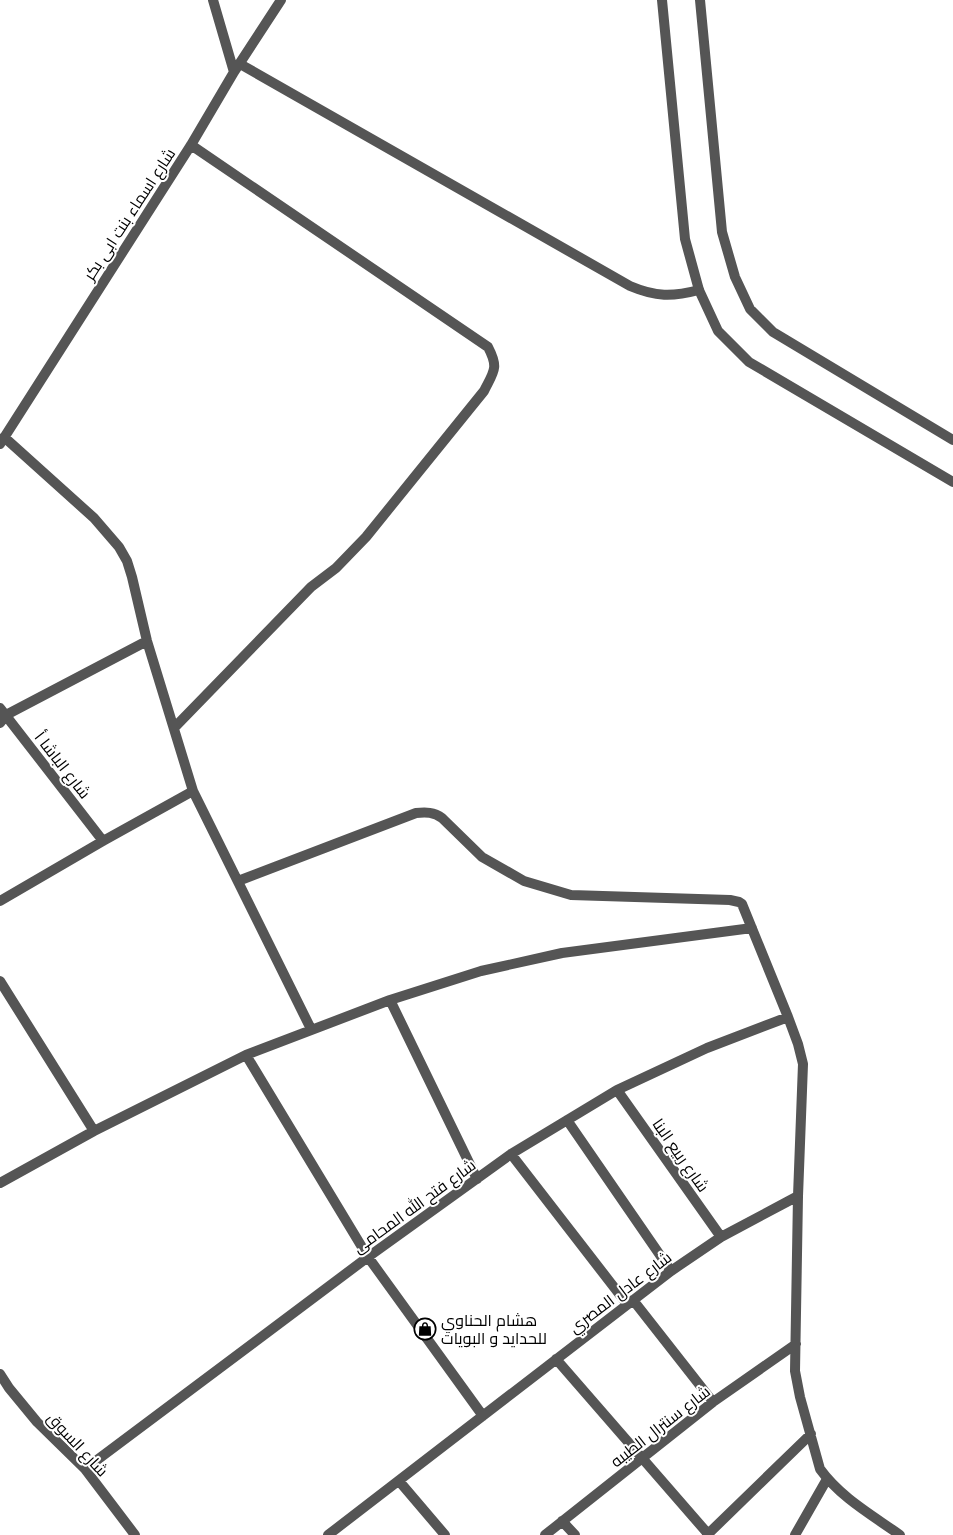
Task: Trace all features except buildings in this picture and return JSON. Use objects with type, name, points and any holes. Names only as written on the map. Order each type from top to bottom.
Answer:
[{"type":"street","points":[[213,0],[237,68],[630,286],[646,293],[664,296],[682,295],[699,290]]},
{"type":"street","name":"شارع اسماء بنت ابى بكر","points":[[2,441],[191,146],[237,68],[281,0]]},
{"type":"street","points":[[662,0],[685,238],[699,290],[718,331],[749,362],[953,482]]},
{"type":"street","points":[[700,0],[722,232],[735,277],[750,310],[773,332],[953,440]]},
{"type":"street","points":[[174,728],[311,588],[336,568],[366,537],[484,390],[495,371],[494,359],[488,347],[191,146]]},
{"type":"street","points":[[2,441],[94,518],[119,547],[127,560],[147,641],[193,791],[311,1029]]},
{"type":"street","points":[[2,715],[147,641]]},
{"type":"street","name":"شارع الباشا أ","points":[[2,715],[103,841]]},
{"type":"street","points":[[0,901],[193,791]]},
{"type":"street","points":[[238,880],[416,813],[430,812],[442,818],[482,857],[524,881],[571,895],[735,900],[742,904],[788,1016],[803,1064],[798,1196],[795,1371],[800,1397],[820,1469],[851,1500],[900,1535]]},
{"type":"street","points":[[0,1183],[94,1131],[246,1055],[390,1000],[481,971],[562,953],[752,928]]},
{"type":"street","points":[[0,981],[94,1131]]},
{"type":"street","points":[[390,1000],[477,1179]]},
{"type":"street","name":"شارع فتح الله المحامى","points":[[85,1469],[368,1257],[511,1154],[617,1090],[707,1048],[788,1016]]},
{"type":"street","points":[[246,1055],[368,1257],[482,1416]]},
{"type":"street","name":"شارع ربيع البنا","points":[[617,1090],[720,1237]]},
{"type":"street","points":[[567,1120],[671,1271]]},
{"type":"street","points":[[511,1154],[713,1402]]},
{"type":"street","name":"شارع عادل المصري","points":[[328,1535],[671,1271],[720,1237],[798,1196]]},
{"type":"street","name":"شارع سنترال الطيبه","points":[[544,1535],[713,1402],[796,1344]]},
{"type":"street","points":[[556,1359],[708,1535],[811,1434]]},
{"type":"street","name":"شارع السوق","points":[[0,1374],[5,1390],[85,1469],[135,1535]]},
{"type":"street","points":[[795,1535],[827,1478]]},
{"type":"street","points":[[399,1480],[445,1535]]},
{"type":"street","points":[[562,1521],[576,1535]]},
{"type":"place","name":"هشام الحناوي للحدايد و البويات","points":[[425,1329]]}]
